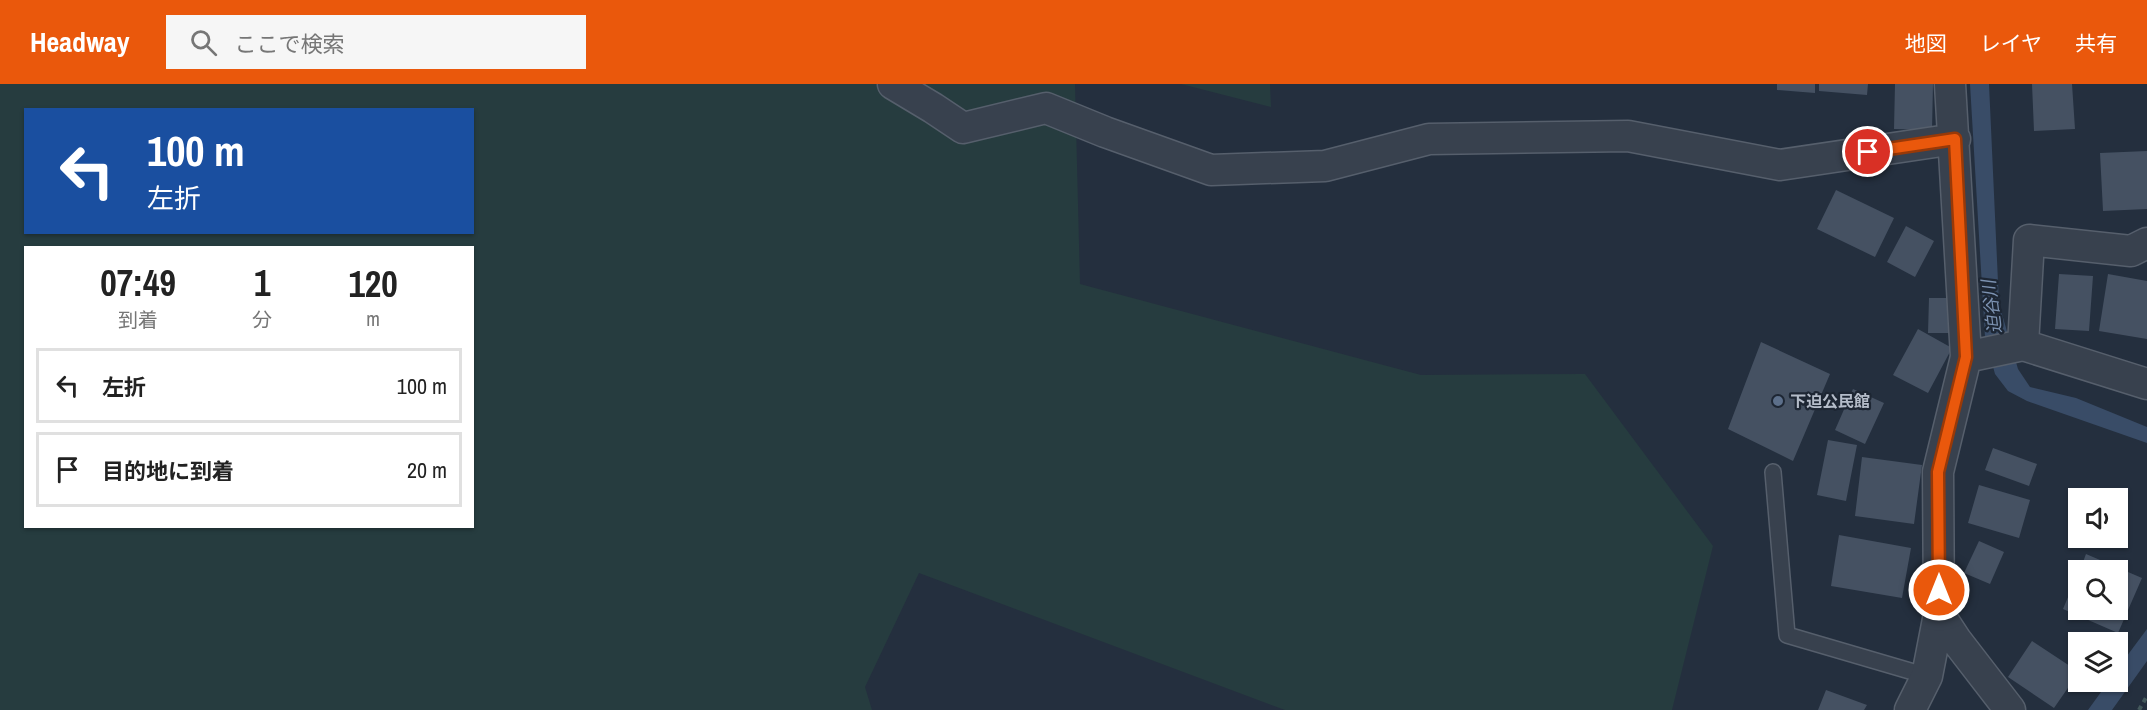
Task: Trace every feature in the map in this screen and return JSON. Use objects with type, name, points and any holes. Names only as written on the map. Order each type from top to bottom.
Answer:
[{"type":"street","points":[[893,84],[963,128],[1046,108],[1211,170],[1325,166],[1429,139],[1628,136],[1780,165],[1955,139]]},
{"type":"street","points":[[1910,710],[1926,676],[1939,614],[1938,472],[1974,355],[1950,84]]},
{"type":"street","points":[[2023,345],[2028,240],[2131,251],[2147,243]]},
{"type":"street","points":[[1974,355],[2023,345],[2147,384]]},
{"type":"street","points":[[1939,614],[2010,710]]},
{"type":"lane","points":[[1773,472],[1787,635],[1926,676]]},
{"type":"path","points":[[2139,710],[2147,696]]},
{"type":"green space","points":[[0,84],[1075,84],[1080,284],[1421,375],[1585,374],[1713,546],[1672,710],[1285,710],[919,573],[865,687],[872,710],[0,710]]},
{"type":"green space","points":[[1181,84],[1270,84],[1271,107]]},
{"type":"water","name":"迫谷川","points":[[1970,84],[1989,84],[1999,304],[2018,369],[2030,387],[2076,398],[2147,427],[2147,443],[2027,401],[2008,391],[1995,374],[1985,337]]},
{"type":"water","points":[[2147,629],[2147,661],[2128,688],[2128,655]]},
{"type":"water","points":[[2101,692],[2125,692],[2112,710],[2088,710]]},
{"type":"building","points":[[1777,84],[1815,84],[1815,93],[1777,90]]},
{"type":"building","points":[[1819,84],[1868,84],[1867,95],[1819,91]]},
{"type":"building","points":[[1895,84],[1933,84],[1932,130],[1894,129]]},
{"type":"building","points":[[2032,84],[2072,84],[2075,129],[2034,131]]},
{"type":"building","points":[[2147,151],[2147,209],[2103,211],[2100,153]]},
{"type":"building","points":[[1836,190],[1894,218],[1875,257],[1817,229]]},
{"type":"building","points":[[1906,226],[1934,241],[1915,277],[1887,262]]},
{"type":"building","points":[[2059,274],[2093,276],[2089,331],[2055,329]]},
{"type":"building","points":[[2108,274],[2147,281],[2147,339],[2099,331]]},
{"type":"building","points":[[1929,298],[1950,298],[1950,333],[1928,333]]},
{"type":"building","points":[[1918,329],[1952,348],[1928,393],[1893,375]]},
{"type":"building","name":"下迫公民館","points":[[1761,342],[1830,374],[1793,461],[1728,429]]},
{"type":"building","points":[[1853,389],[1884,403],[1865,444],[1835,430]]},
{"type":"building","points":[[1828,440],[1857,445],[1846,501],[1817,495]]},
{"type":"building","points":[[1993,448],[2037,464],[2029,486],[1985,470]]},
{"type":"building","points":[[1862,457],[1922,465],[1914,524],[1855,516]]},
{"type":"building","points":[[1979,485],[2030,500],[2019,538],[1968,523]]},
{"type":"building","points":[[1839,535],[1911,548],[1902,598],[1831,586]]},
{"type":"building","points":[[1979,541],[2004,552],[1990,584],[1964,573]]},
{"type":"building","points":[[2086,554],[2100,560],[2084,560]]},
{"type":"building","points":[[2128,572],[2142,578],[2128,610]]},
{"type":"building","points":[[2068,597],[2068,611],[2063,609]]},
{"type":"building","points":[[2088,620],[2124,620],[2118,632]]},
{"type":"building","points":[[2032,641],[2068,665],[2068,688],[2054,708],[2008,677]]},
{"type":"building","points":[[1826,690],[1867,705],[1864,710],[1818,710]]},
{"type":"place","name":"下迫公民館","points":[[1778,401]]},
{"type":"route","points":[[1868,152],[1955,139],[1966,357],[1938,472],[1939,590]]}]
